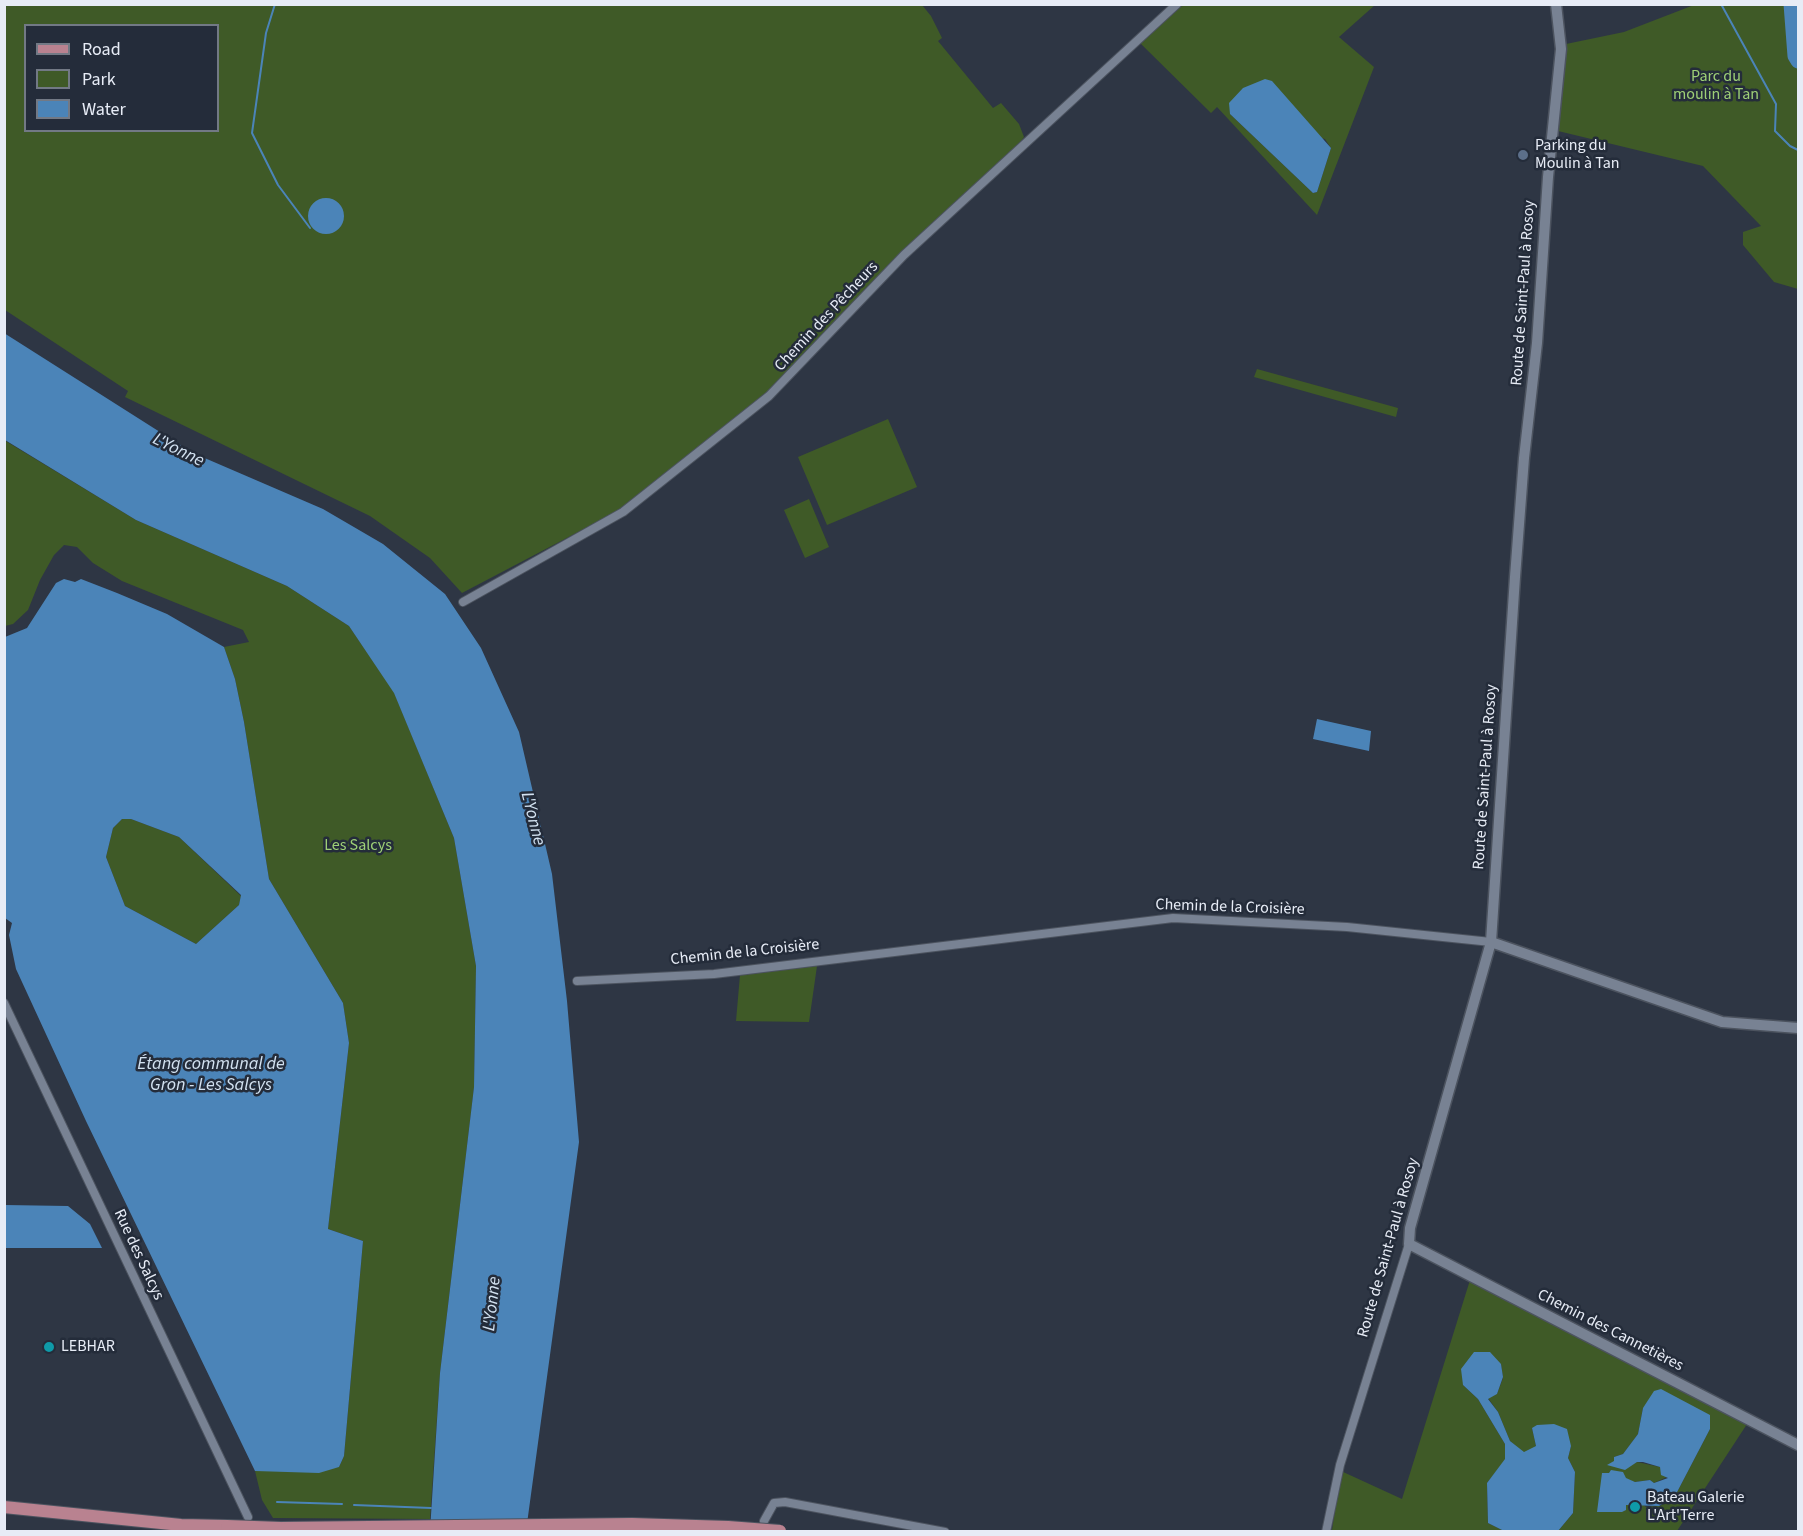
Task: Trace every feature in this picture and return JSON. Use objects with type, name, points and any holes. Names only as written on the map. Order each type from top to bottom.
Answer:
[{"type":"main road","points":[[4,1507],[180,1525],[281,1528],[551,1525],[728,1527],[786,1532]]},
{"type":"street","name":"Chemin des Pêcheurs","points":[[463,602],[623,512],[786,382],[904,255],[1177,4]]},
{"type":"street","name":"Route de Saint-Paul à Rosoy","points":[[1326,1532],[1346,1445],[1409,1244],[1410,1228],[1491,942],[1524,458],[1538,343],[1548,177],[1561,49],[1556,4]]},
{"type":"street","name":"Chemin de la Croisière","points":[[577,981],[714,974],[1173,918],[1347,927],[1491,942],[1722,1022],[1798,1028]]},
{"type":"street","name":"Rue des Salcys","points":[[4,1003],[248,1517]]},
{"type":"street","name":"Chemin des Cannetières","points":[[1409,1244],[1798,1445]]},
{"type":"street","points":[[764,1521],[774,1503],[785,1502],[945,1532]]},
{"type":"green space","points":[[4,5],[922,5],[931,16],[942,38],[938,41],[993,108],[1001,103],[1019,124],[1024,137],[901,252],[784,380],[622,509],[462,593],[430,558],[370,516],[125,397],[128,391],[5,310]]},
{"type":"green space","points":[[1183,5],[1375,5],[1339,37],[1374,67],[1317,215],[1217,107],[1211,113],[1140,43]],"holes":[[[1230,114],[1325,139],[1331,148],[1317,192],[1313,193]]]},
{"type":"green space","name":"Parc du moulin à Tan","points":[[1694,5],[1798,5],[1798,289],[1774,282],[1743,245],[1743,232],[1761,226],[1703,166],[1558,131],[1566,44],[1624,32]]},
{"type":"green space","points":[[1257,369],[1398,408],[1396,417],[1254,377]]},
{"type":"green space","points":[[888,419],[917,487],[827,525],[798,457]]},
{"type":"green space","name":"Les Salcys","points":[[4,440],[136,520],[287,586],[349,626],[394,692],[454,838],[476,966],[474,1087],[440,1373],[430,1519],[273,1518],[262,1500],[255,1471],[339,1467],[344,1456],[363,1241],[328,1229],[349,1043],[343,1003],[269,879],[244,722],[235,679],[224,647],[249,642],[243,630],[122,581],[93,563],[77,547],[64,545],[54,555],[40,580],[28,610],[13,624],[5,626]]},
{"type":"green space","points":[[809,499],[829,547],[805,558],[784,510]]},
{"type":"green space","points":[[122,819],[131,819],[179,837],[241,896],[239,905],[196,944],[125,906],[106,857],[113,828]]},
{"type":"green space","points":[[817,966],[809,1022],[736,1021],[740,975]]},
{"type":"green space","points":[[1470,1280],[1751,1418],[1677,1531],[1558,1531],[1573,1513],[1575,1472],[1568,1458],[1571,1446],[1532,1428],[1536,1446],[1530,1451],[1524,1453],[1510,1441],[1498,1412],[1488,1398],[1497,1394],[1503,1378],[1501,1364],[1463,1385],[1478,1399],[1505,1444],[1506,1459],[1487,1483],[1488,1523],[1504,1531],[1332,1530],[1341,1471],[1402,1499]],"holes":[[[1643,1408],[1710,1429],[1675,1496],[1660,1506],[1646,1507],[1641,1503],[1626,1505],[1624,1509],[1602,1473],[1635,1482],[1650,1480],[1654,1483],[1669,1476],[1660,1467],[1637,1462],[1631,1465],[1614,1457],[1623,1454],[1638,1434]]]},
{"type":"water","points":[[1265,79],[1272,81],[1331,148],[1317,192],[1313,193],[1230,114],[1229,103],[1243,88]]},
{"type":"water","points":[[326,198],[339,203],[344,216],[339,229],[326,234],[313,229],[308,216],[313,203]]},
{"type":"water","name":"L'Yonne","points":[[4,333],[193,453],[323,509],[383,544],[445,594],[481,648],[519,732],[552,874],[567,1001],[579,1142],[526,1531],[430,1531],[440,1373],[474,1087],[476,966],[454,838],[394,693],[349,626],[287,586],[136,520],[5,440]]},
{"type":"water","name":"Étang communal de Gron - Les Salcys","points":[[64,579],[75,582],[81,579],[167,614],[224,647],[235,679],[244,722],[269,879],[343,1003],[349,1043],[328,1229],[363,1241],[344,1456],[339,1467],[319,1473],[255,1471],[86,1121],[16,969],[9,935],[12,923],[5,918],[4,911],[5,637],[27,628],[56,583]],"holes":[[[122,819],[131,819],[179,837],[241,895],[239,905],[196,944],[125,906],[106,857],[113,828]]]},
{"type":"water","points":[[1317,719],[1371,731],[1369,751],[1313,739]]},
{"type":"water","points":[[5,1205],[68,1206],[90,1224],[102,1248],[5,1248]]},
{"type":"water","points":[[1474,1352],[1490,1352],[1501,1364],[1503,1377],[1497,1394],[1488,1399],[1498,1412],[1510,1441],[1524,1452],[1536,1446],[1532,1428],[1537,1425],[1554,1424],[1567,1429],[1571,1446],[1568,1458],[1575,1472],[1573,1513],[1558,1531],[1504,1531],[1488,1523],[1487,1483],[1505,1459],[1505,1444],[1478,1399],[1463,1385],[1461,1369]]},
{"type":"water","points":[[1661,1389],[1710,1415],[1710,1429],[1675,1496],[1659,1506],[1626,1505],[1626,1510],[1622,1512],[1597,1512],[1602,1473],[1609,1473],[1611,1470],[1623,1472],[1626,1478],[1635,1482],[1650,1480],[1654,1483],[1668,1478],[1661,1475],[1660,1467],[1643,1462],[1637,1462],[1625,1470],[1607,1465],[1614,1461],[1614,1457],[1623,1454],[1638,1434],[1643,1408],[1654,1391]]},
{"type":"waterway","points":[[275,4],[266,33],[252,133],[278,185],[310,228]]},
{"type":"waterway","points":[[1721,4],[1776,104],[1775,131],[1790,146],[1798,150]]},
{"type":"waterway","points":[[1791,4],[1795,56],[1798,61]]},
{"type":"waterway","points":[[277,1502],[342,1504]]},
{"type":"waterway","points":[[354,1505],[431,1508]]},
{"type":"place","name":"Parking du Moulin à Tan","points":[[1523,155]]},
{"type":"place","name":"LEBHAR","points":[[49,1347]]},
{"type":"place","name":"Bateau Galerie L'Art'Terre","points":[[1635,1507]]}]
